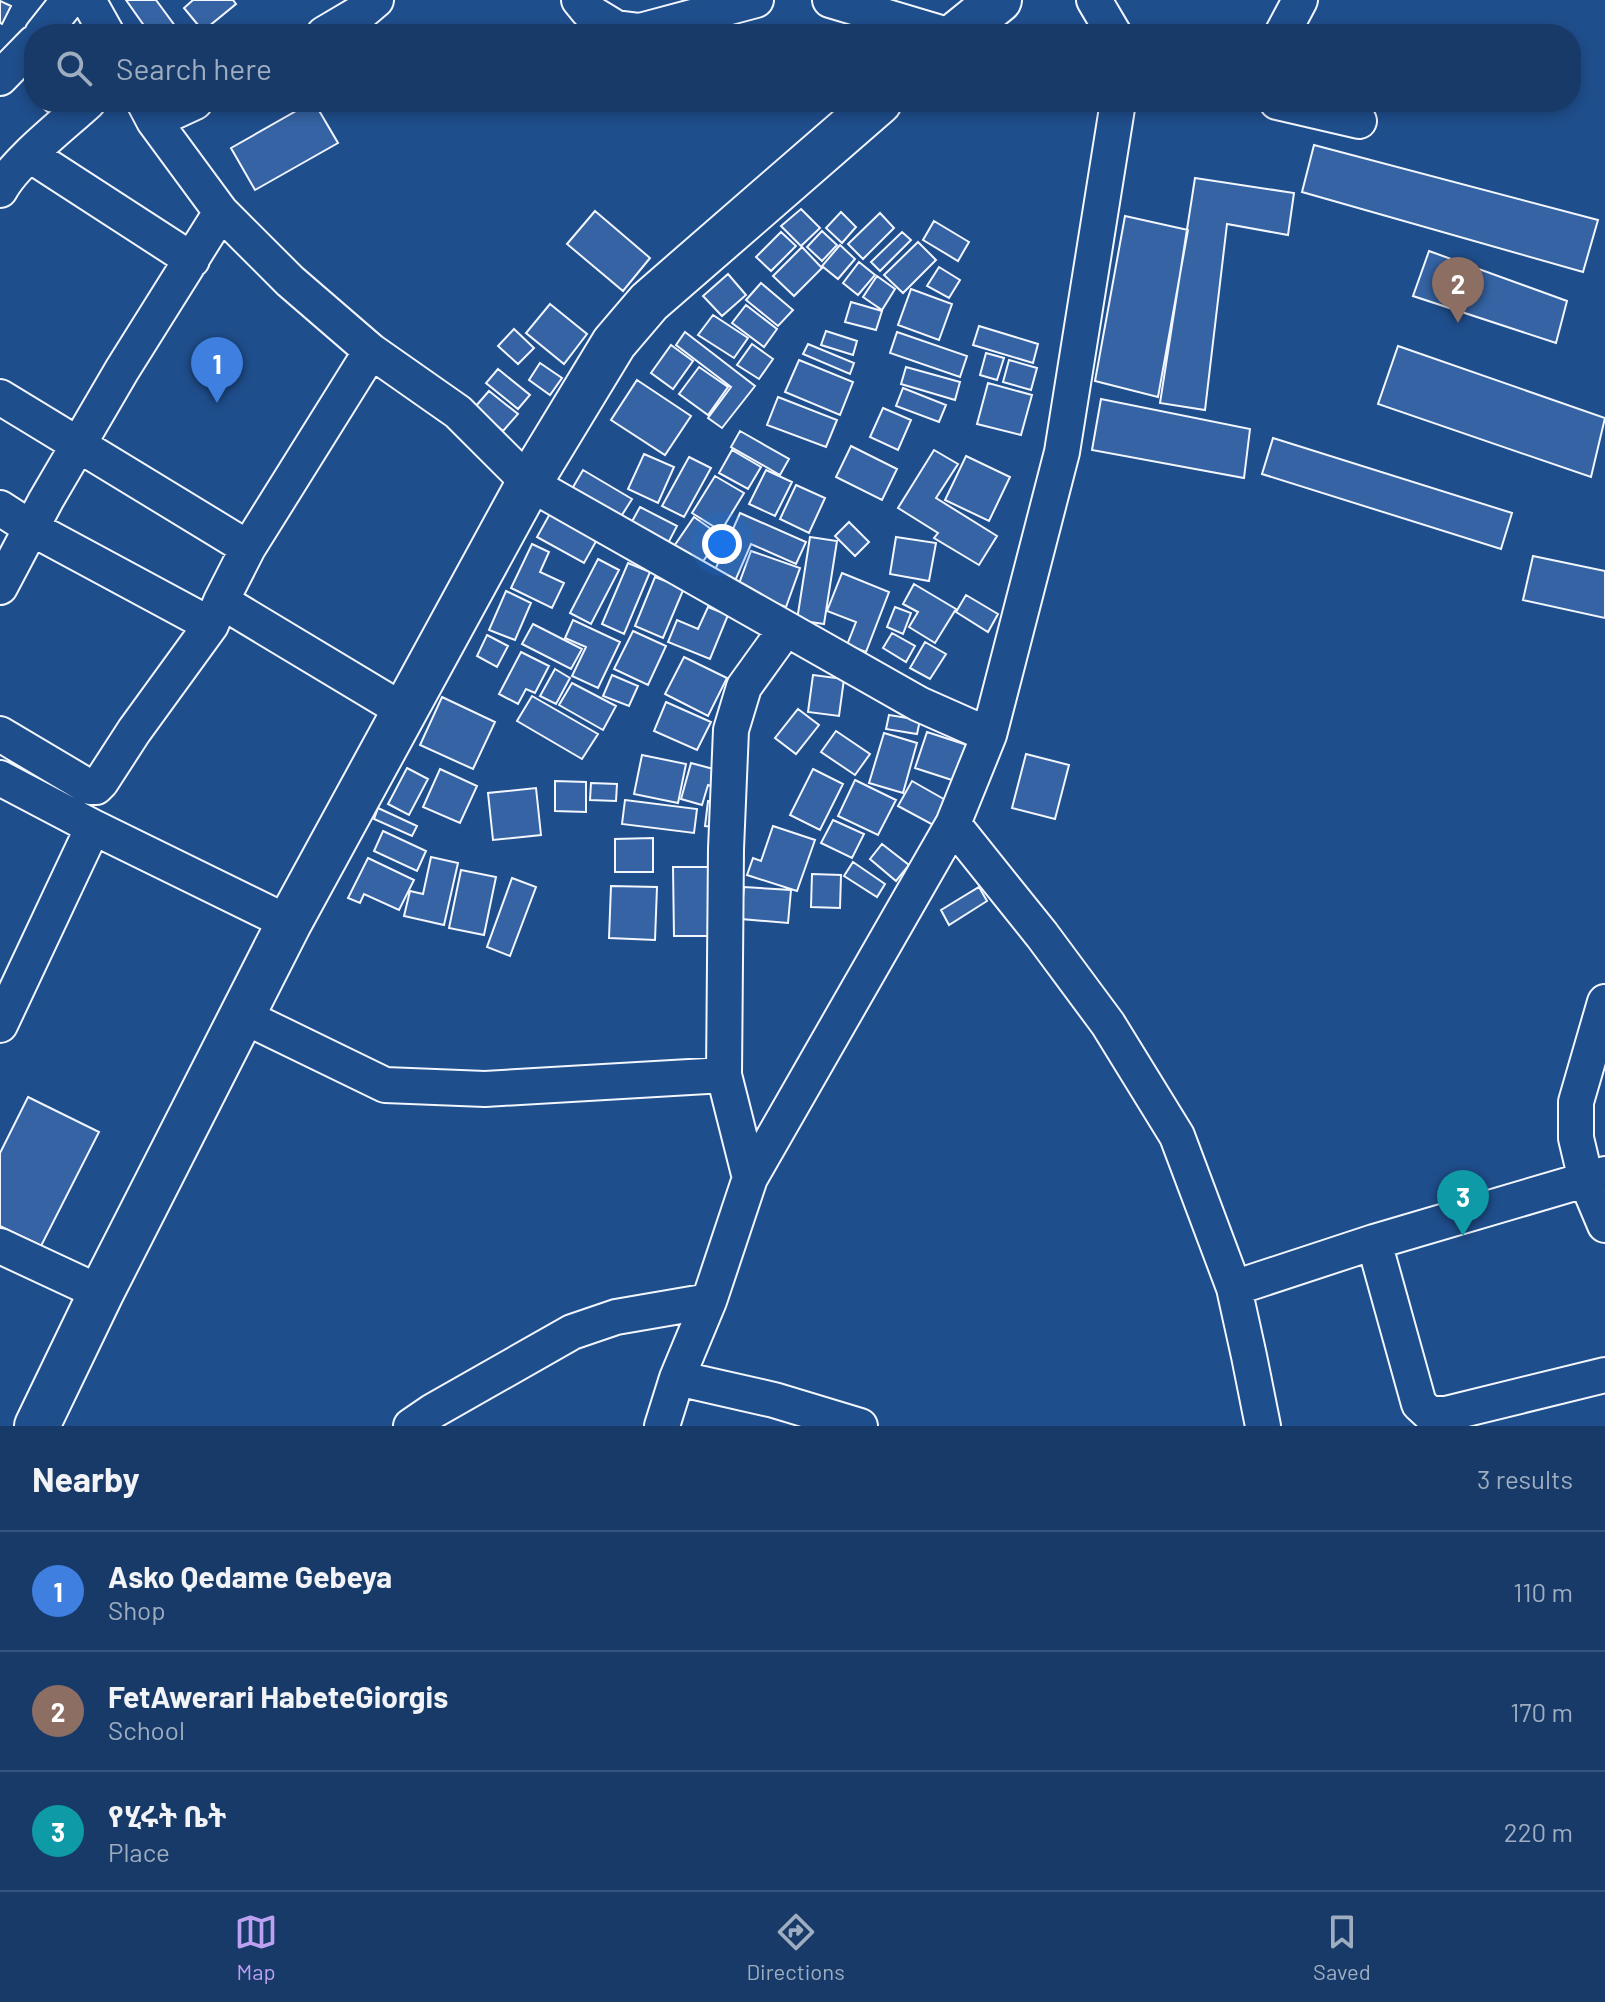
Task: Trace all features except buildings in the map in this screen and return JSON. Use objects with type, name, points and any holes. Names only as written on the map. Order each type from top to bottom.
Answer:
[{"type":"main road","points":[[969,24],[999,0]]},
{"type":"main road","points":[[37,1426],[289,923],[529,483],[614,343],[649,302],[868,112]]},
{"type":"street","points":[[50,24],[69,0]]},
{"type":"street","points":[[88,0],[101,24]]},
{"type":"street","points":[[341,24],[376,0]]},
{"type":"street","points":[[579,0],[588,11],[609,24]]},
{"type":"street","points":[[666,24],[756,0]]},
{"type":"street","points":[[830,0],[910,24]]},
{"type":"street","points":[[1094,0],[1108,24]]},
{"type":"street","points":[[1287,24],[1300,0]]},
{"type":"street","points":[[0,78],[24,53]]},
{"type":"street","points":[[0,190],[30,155],[77,112]]},
{"type":"street","points":[[149,112],[221,212],[290,281],[371,351],[458,412],[529,483],[919,704],[989,735]]},
{"type":"street","points":[[662,1426],[677,1378],[709,1301],[750,1178],[953,824],[989,735],[1062,452],[1116,112]]},
{"type":"street","points":[[1320,112],[1359,121]]},
{"type":"street","points":[[30,155],[192,260]]},
{"type":"street","points":[[0,587],[78,445],[221,212]]},
{"type":"street","points":[[0,734],[89,787],[96,787],[216,613],[248,548],[371,351]]},
{"type":"street","points":[[0,397],[248,548]]},
{"type":"street","points":[[0,508],[31,528],[216,613],[404,711]]},
{"type":"street","points":[[750,1178],[724,1075],[726,849],[731,730],[744,687],[785,630]]},
{"type":"street","points":[[0,778],[289,923]]},
{"type":"street","points":[[953,824],[1108,1024],[1177,1136],[1234,1288],[1263,1426]]},
{"type":"street","points":[[0,1025],[93,827]]},
{"type":"street","points":[[1605,1002],[1576,1102],[1576,1138],[1595,1177],[1605,1225]]},
{"type":"street","points":[[241,1015],[385,1085],[485,1089],[724,1075]]},
{"type":"street","points":[[1234,1288],[1374,1242],[1595,1177]]},
{"type":"street","points":[[1374,1242],[1419,1404],[1430,1414],[1446,1414],[1605,1375]]},
{"type":"street","points":[[0,1246],[101,1293]]},
{"type":"street","points":[[411,1426],[572,1332],[616,1317],[709,1301]]},
{"type":"street","points":[[677,1378],[774,1400],[860,1426]]},
{"type":"place","name":"FetAwerari HabeteGiorgis","points":[[1458,323]]},
{"type":"place","name":"Asko Qedame Gebeya","points":[[217,403]]},
{"type":"place","name":"የሂሩት ቤት","points":[[1463,1236]]}]
